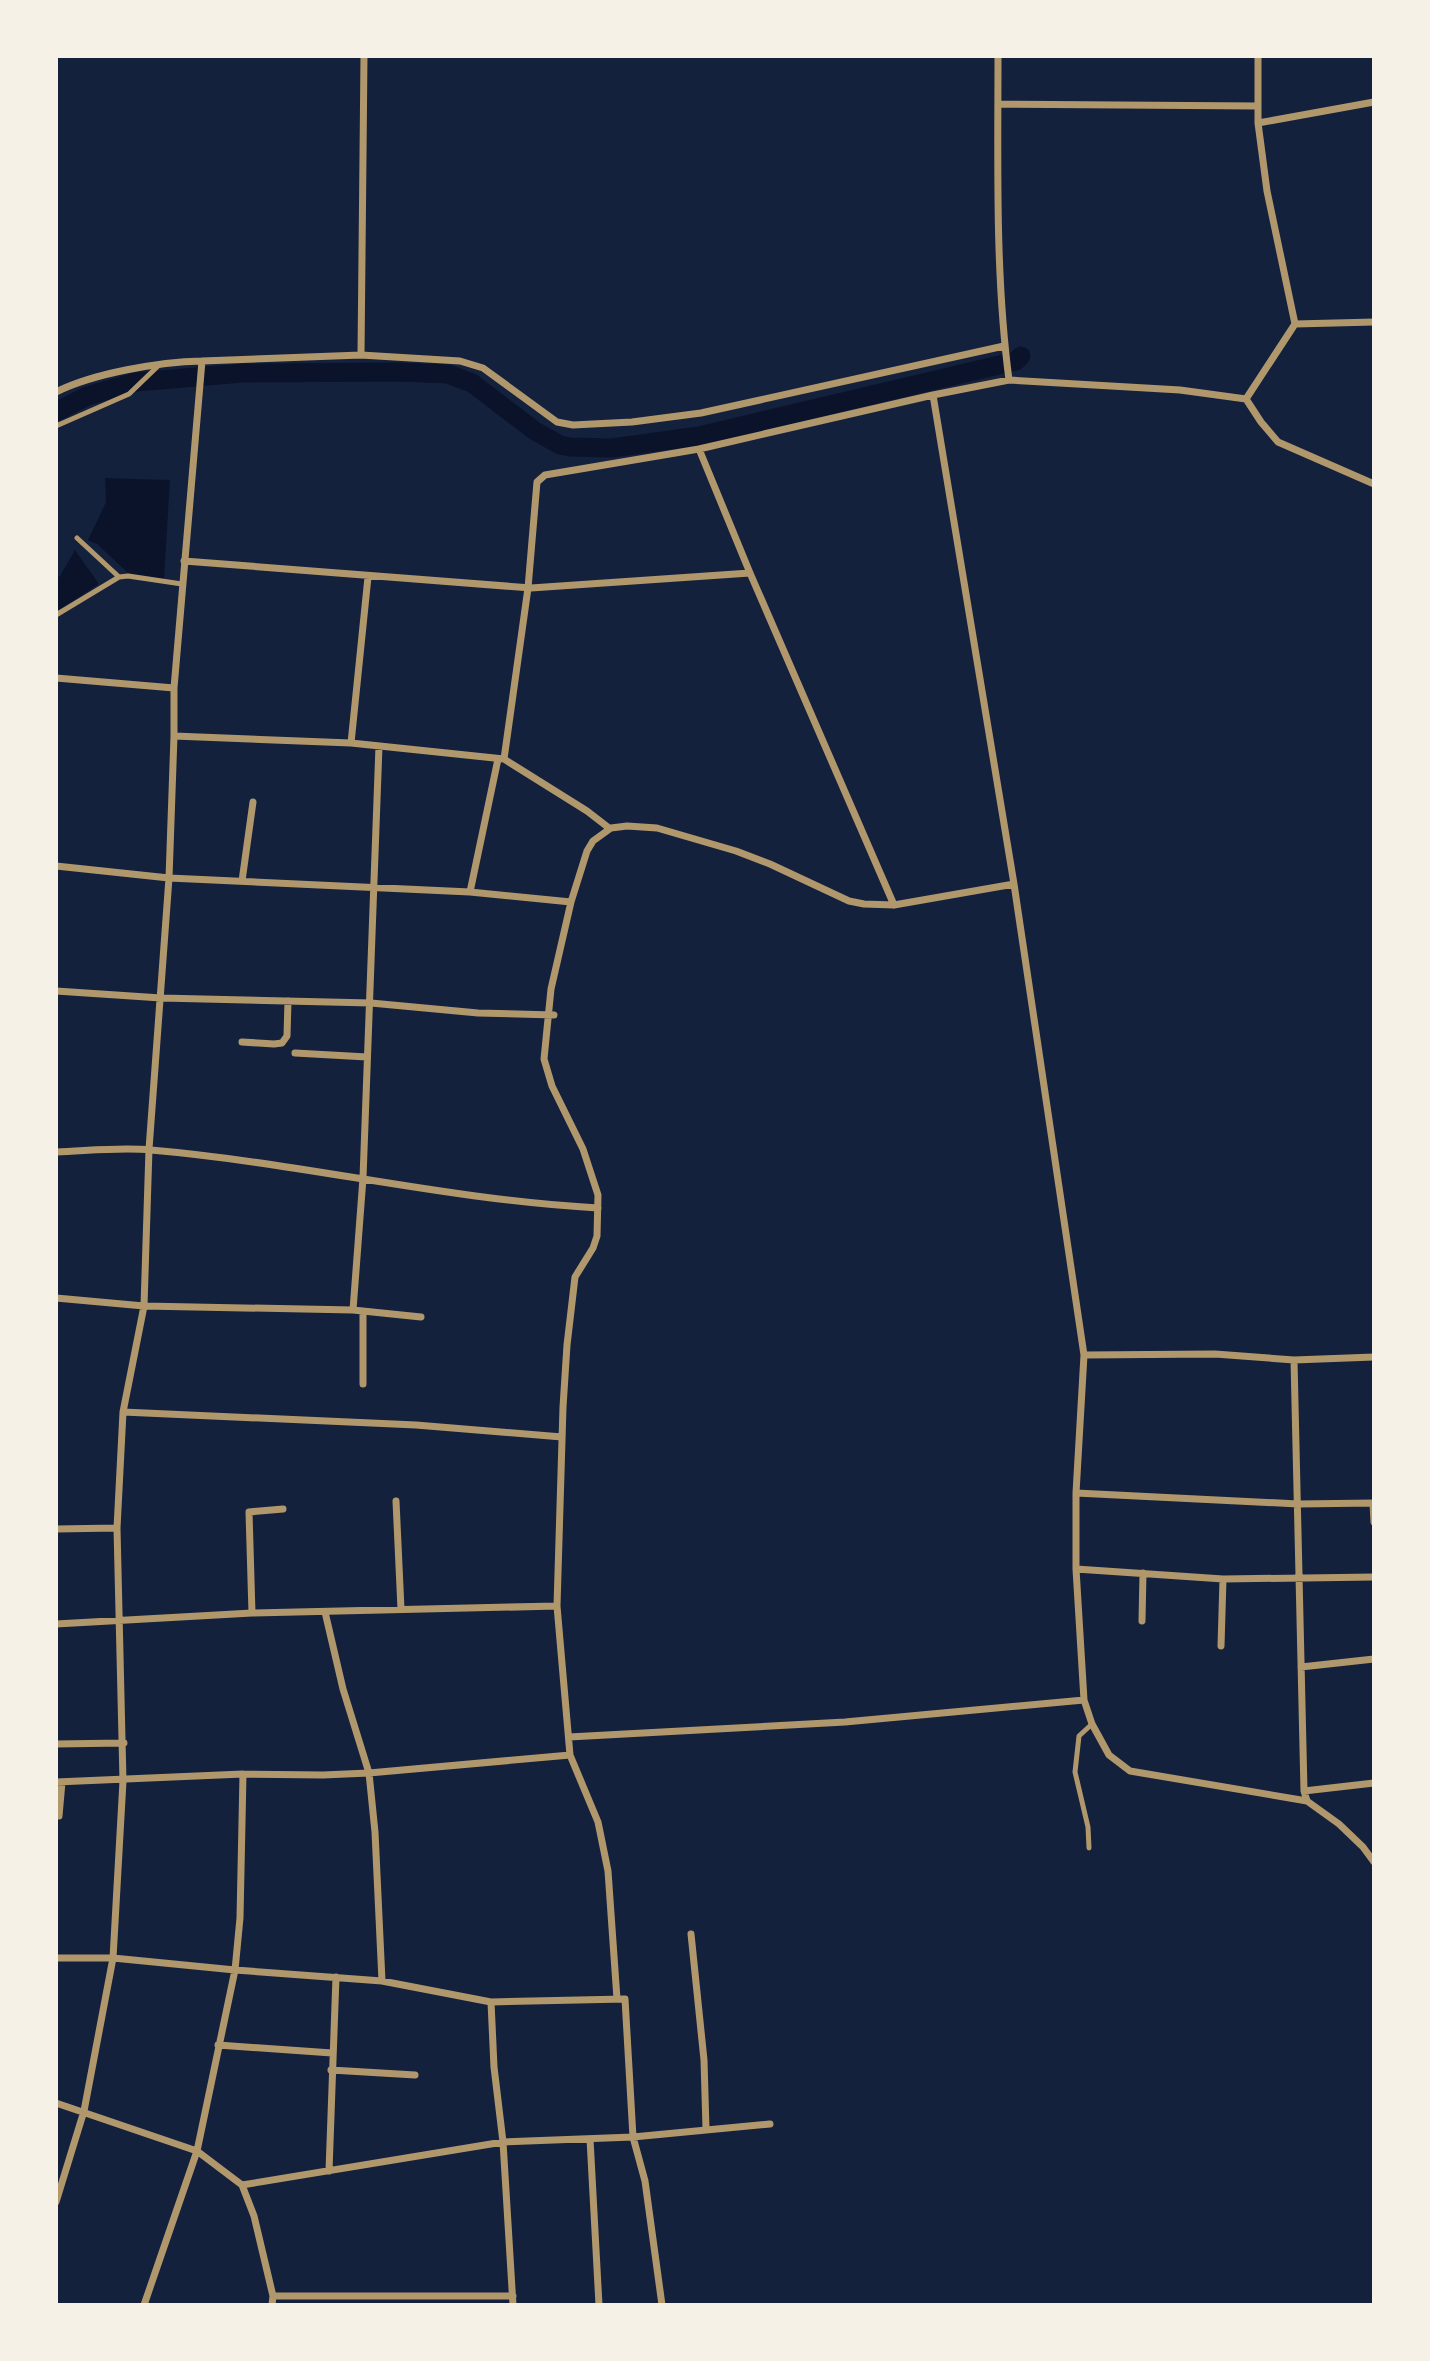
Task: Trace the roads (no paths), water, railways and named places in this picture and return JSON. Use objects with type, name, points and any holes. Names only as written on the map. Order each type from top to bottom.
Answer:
[{"type":"street","points":[[361,355],[364,56]]},
{"type":"street","points":[[998,56],[998,222],[1004,346],[1009,380]]},
{"type":"street","points":[[1246,399],[1294,324],[1268,191],[1258,123],[1258,56]]},
{"type":"street","points":[[1258,123],[1374,102]]},
{"type":"street","points":[[998,104],[1257,106]]},
{"type":"street","points":[[1294,324],[1374,322]]},
{"type":"street","points":[[56,392],[92,378],[125,370],[202,361],[361,355],[469,363],[498,377],[545,415],[557,422],[573,425],[632,422],[701,413],[1004,346]]},
{"type":"street","points":[[56,2202],[84,2111],[113,1958],[124,1743],[117,1528],[123,1412],[144,1306],[149,1149],[169,878],[174,688],[202,361]]},
{"type":"street","points":[[470,892],[501,759],[528,588],[537,482],[545,475],[699,449],[1009,380],[1180,390],[1246,399],[1278,442],[1374,484]]},
{"type":"street","points":[[933,395],[1014,884],[1084,1355],[1076,1493],[1076,1569],[1084,1700],[1092,1724],[1109,1755],[1130,1772],[1307,1801],[1339,1824],[1374,1862]]},
{"type":"street","points":[[699,449],[894,905]]},
{"type":"street","points":[[184,561],[528,588],[750,573]]},
{"type":"street","points":[[351,743],[368,577]]},
{"type":"street","points":[[56,678],[174,688]]},
{"type":"street","points":[[174,736],[351,743],[501,759],[587,811],[609,828]]},
{"type":"street","points":[[353,1310],[363,1178],[379,746]]},
{"type":"street","points":[[242,881],[253,802]]},
{"type":"street","points":[[617,1999],[608,1871],[598,1822],[570,1755],[557,1606],[567,1345],[575,1277],[593,1248],[597,1236],[598,1195],[583,1149],[552,1086],[546,1069],[545,1046],[551,1015],[551,989],[571,902],[587,851],[593,841],[609,828],[657,828],[736,851],[849,901],[894,905],[1014,884]]},
{"type":"street","points":[[56,866],[169,878],[470,892],[571,902]]},
{"type":"street","points":[[56,991],[161,998],[371,1003],[478,1013],[551,1015]]},
{"type":"street","points":[[242,1042],[282,1043],[286,1036],[288,1001]]},
{"type":"street","points":[[295,1054],[367,1057]]},
{"type":"street","points":[[56,1152],[149,1149],[363,1178],[483,1199],[598,1208]]},
{"type":"street","points":[[56,1298],[144,1306],[353,1310],[421,1317]]},
{"type":"street","points":[[363,1312],[363,1384]]},
{"type":"street","points":[[1084,1355],[1215,1354],[1294,1360],[1374,1357]]},
{"type":"street","points":[[1294,1360],[1304,1791],[1307,1801]]},
{"type":"street","points":[[123,1412],[416,1424],[562,1437]]},
{"type":"street","points":[[1076,1493],[1298,1504],[1373,1503],[1374,1522]]},
{"type":"street","points":[[396,1501],[401,1609]]},
{"type":"street","points":[[253,1613],[249,1512],[283,1509]]},
{"type":"street","points":[[56,1529],[117,1528]]},
{"type":"street","points":[[1076,1569],[1223,1579],[1374,1577]]},
{"type":"street","points":[[1142,1621],[1143,1573]]},
{"type":"street","points":[[1221,1646],[1223,1579]]},
{"type":"street","points":[[56,1623],[253,1613],[557,1606]]},
{"type":"street","points":[[326,1612],[344,1689],[369,1773],[376,1842],[383,1981]]},
{"type":"street","points":[[1301,1667],[1374,1658]]},
{"type":"street","points":[[569,1737],[845,1722],[1084,1700]]},
{"type":"street","points":[[56,1744],[124,1743]]},
{"type":"street","points":[[59,1816],[59,1782],[243,1774],[369,1773],[570,1755]]},
{"type":"street","points":[[144,2305],[197,2151],[235,1970],[240,1918],[243,1774]]},
{"type":"street","points":[[1304,1791],[1374,1783]]},
{"type":"street","points":[[691,1934],[704,2060],[706,2129]]},
{"type":"street","points":[[56,1958],[113,1958],[383,1981],[491,2001],[625,1999],[634,2137],[645,2181],[662,2305]]},
{"type":"street","points":[[329,2171],[336,1978]]},
{"type":"street","points":[[56,2103],[197,2151],[242,2185],[254,2216],[272,2301],[513,2301],[491,2001]]},
{"type":"street","points":[[218,2045],[332,2053]]},
{"type":"street","points":[[331,2070],[415,2075]]},
{"type":"street","points":[[242,2185],[503,2142],[634,2137],[771,2124]]},
{"type":"street","points":[[590,2139],[599,2305]]},
{"type":"lane","points":[[56,426],[129,394],[156,367]]},
{"type":"lane","points":[[77,538],[119,577]]},
{"type":"lane","points":[[56,615],[119,577],[182,584]]},
{"type":"lane","points":[[1089,1848],[1088,1827],[1075,1771],[1079,1736],[1092,1724]]},
{"type":"water","points":[[105,478],[170,480],[164,579],[128,573],[97,544],[88,540],[106,502]]},
{"type":"water","points":[[75,550],[99,584],[56,612],[56,578],[60,576]]},
{"type":"waterway","points":[[56,412],[87,396],[136,382],[243,373],[448,374],[472,383],[535,431],[560,445],[612,448],[699,436],[1016,361],[1021,356]]}]
